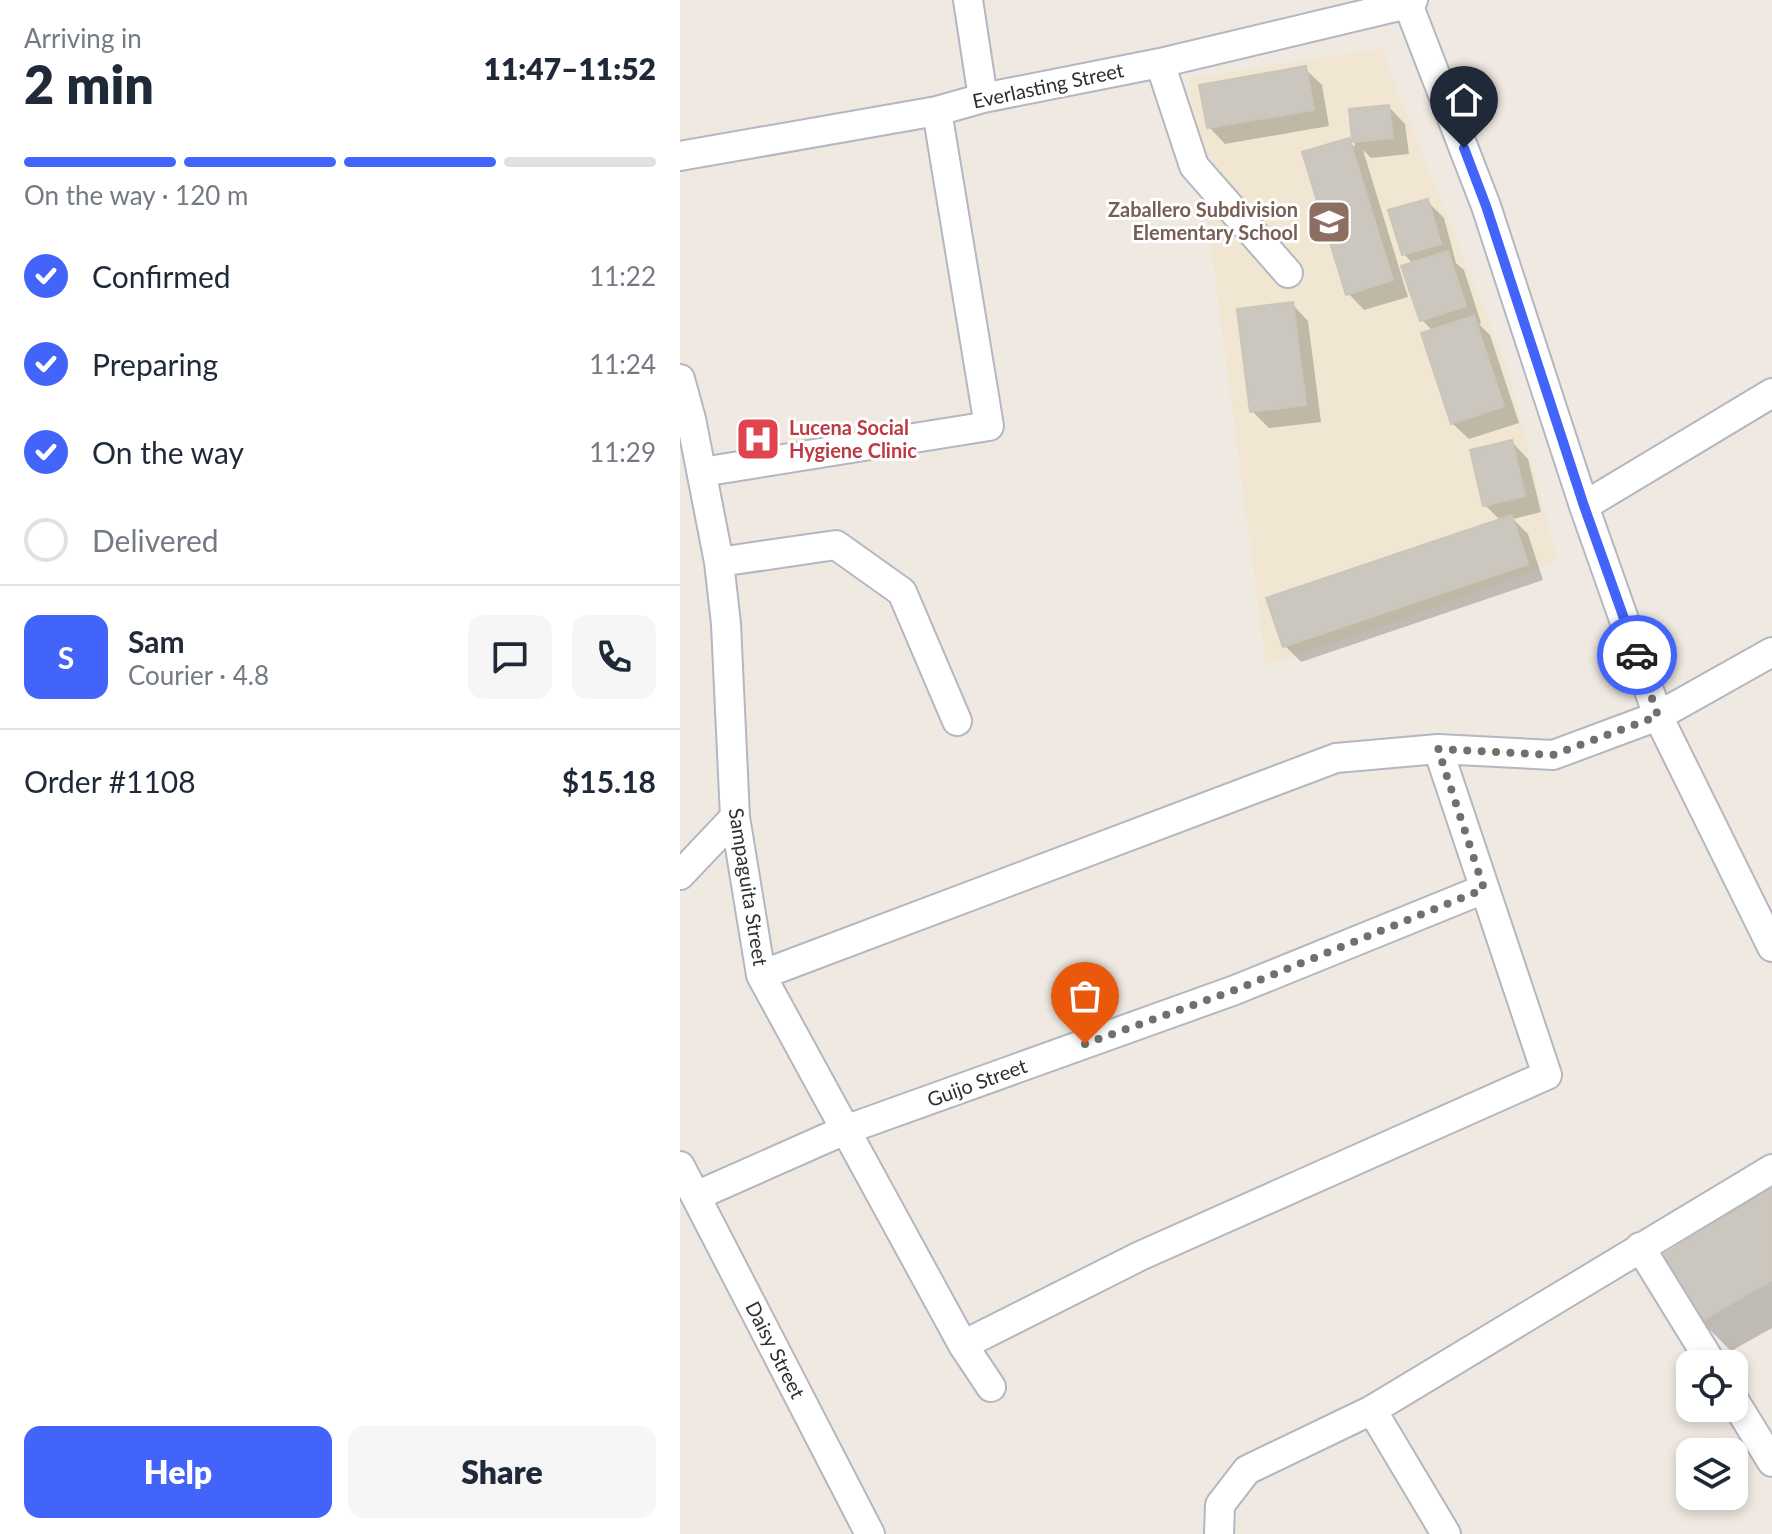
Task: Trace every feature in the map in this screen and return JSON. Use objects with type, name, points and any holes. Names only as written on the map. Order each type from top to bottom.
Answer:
[{"type":"street","points":[[968,0],[983,98]]},
{"type":"street","points":[[1411,2],[1486,206],[1584,506],[1658,716],[1772,947]]},
{"type":"street","name":"Everlasting Street","points":[[680,156],[937,111],[983,98],[1160,63],[1411,2]]},
{"type":"street","points":[[1160,63],[1194,166],[1288,273]]},
{"type":"street","points":[[702,472],[989,426],[937,111]]},
{"type":"street","name":"Sampaguita Street","points":[[680,379],[686,420],[702,472],[719,562],[726,624],[735,817],[761,975],[963,1345],[991,1387]]},
{"type":"street","points":[[1584,506],[1772,393]]},
{"type":"street","points":[[719,562],[836,545],[902,592],[957,721]]},
{"type":"street","points":[[761,975],[1336,758],[1438,749],[1553,755],[1658,716],[1772,652]]},
{"type":"street","points":[[963,1345],[1140,1256],[1547,1075],[1438,749]]},
{"type":"street","points":[[680,875],[735,817]]},
{"type":"street","name":"Guijo Street","points":[[696,1196],[845,1130],[1235,990],[1484,889]]},
{"type":"street","name":"Daisy Street","points":[[680,1166],[870,1534]]},
{"type":"street","points":[[1219,1534],[1220,1505],[1247,1470],[1372,1410],[1772,1169]]},
{"type":"street","points":[[1640,1247],[1703,1350]]},
{"type":"street","points":[[1372,1410],[1446,1534]]},
{"type":"street","points":[[1747,1422],[1772,1462]]},
{"type":"shaded area","name":"Zaballero Subdivision Elementary School","points":[[1381,49],[1507,367],[1557,561],[1404,619],[1266,665],[1189,78]]},
{"type":"building","points":[[1306,66],[1314,110],[1207,128],[1199,85]]},
{"type":"building","points":[[1389,105],[1393,138],[1352,142],[1349,109]]},
{"type":"building","points":[[1349,138],[1393,280],[1346,295],[1302,152]]},
{"type":"building","points":[[1428,199],[1441,244],[1402,255],[1388,210]]},
{"type":"building","points":[[1448,251],[1466,306],[1420,321],[1401,266]]},
{"type":"building","points":[[1293,302],[1306,405],[1250,412],[1237,309]]},
{"type":"building","points":[[1474,316],[1504,406],[1451,424],[1421,333]]},
{"type":"building","points":[[1512,440],[1525,496],[1483,506],[1470,450]]},
{"type":"building","points":[[1512,515],[1528,564],[1283,647],[1266,598]]},
{"type":"building","points":[[1772,1188],[1772,1280],[1699,1322],[1658,1258]]},
{"type":"way so far","points":[[1085,1044],[1235,990],[1484,889],[1438,749],[1553,755],[1658,716],[1637,655]]},
{"type":"place","name":"Zaballero Subdivision Elementary School","points":[[1329,222]]},
{"type":"place","name":"Lucena Social Hygiene Clinic","points":[[758,439]]},
{"type":"route","points":[[1464,148],[1637,655]]}]
